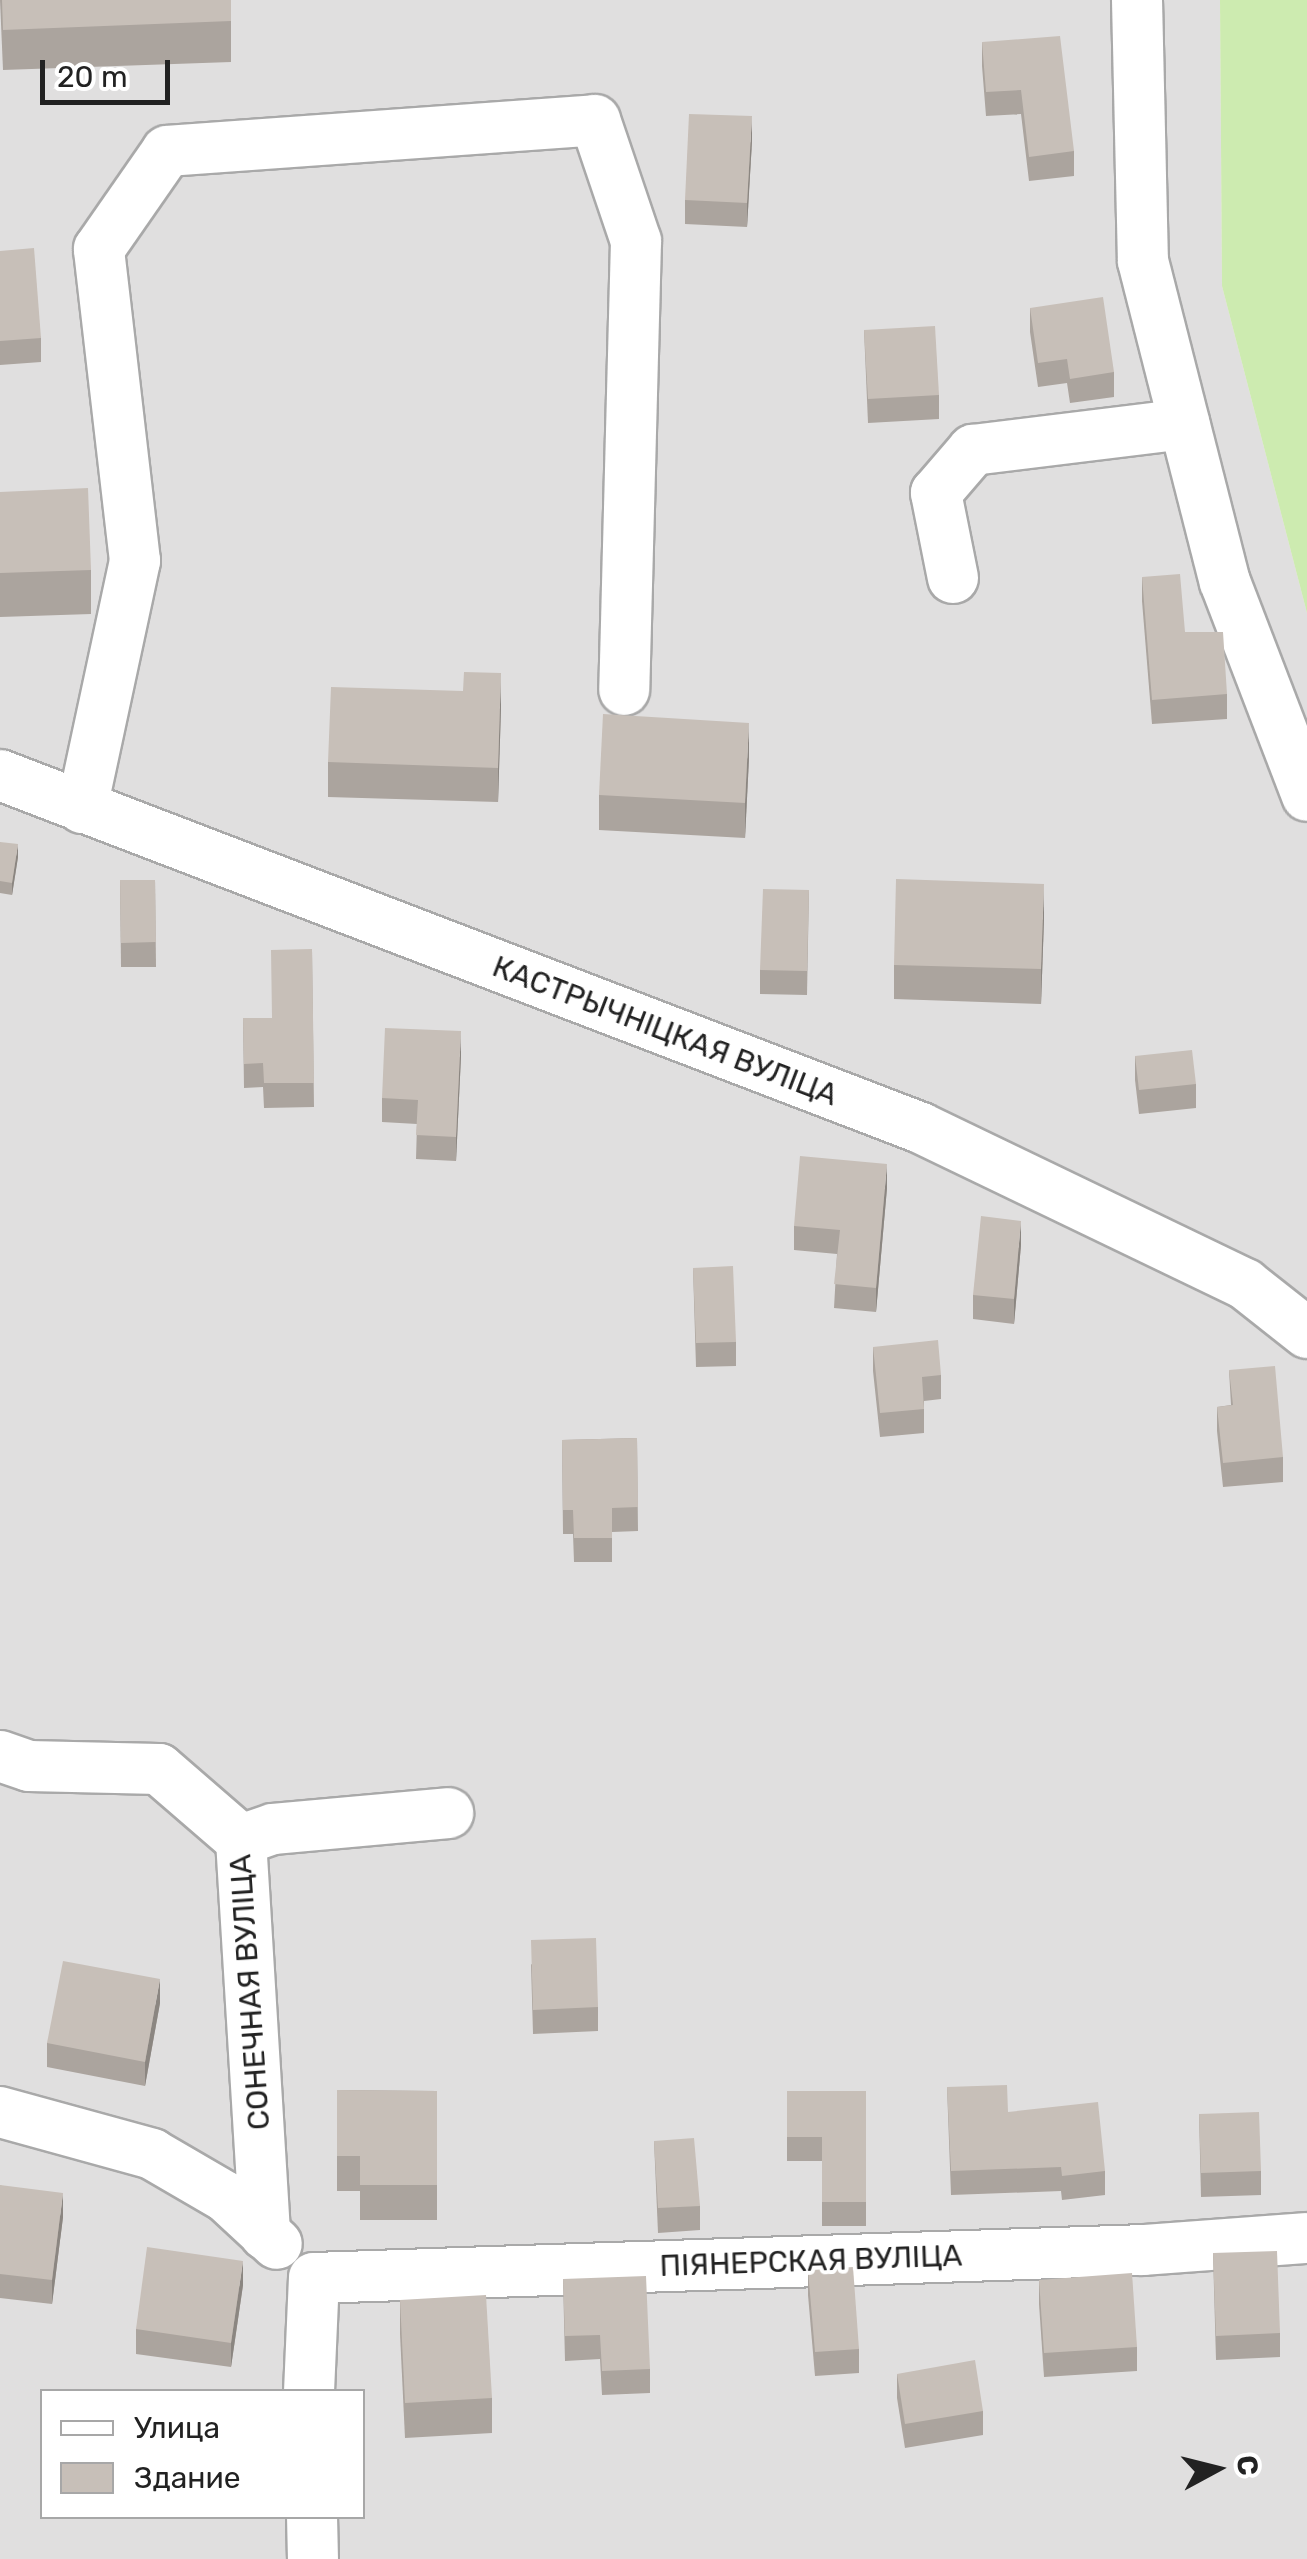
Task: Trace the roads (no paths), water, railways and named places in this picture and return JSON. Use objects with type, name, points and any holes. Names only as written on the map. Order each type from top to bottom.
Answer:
[{"type":"street","points":[[1138,0],[1143,261],[1224,582],[1307,796]]},
{"type":"street","points":[[82,808],[135,562],[99,249],[166,151],[595,120],[636,241],[624,690]]},
{"type":"street","points":[[953,578],[936,493],[974,450],[1184,424]]},
{"type":"street","name":"КАСТРЫЧНІЦКАЯ ВУЛІЦА","points":[[0,776],[921,1128],[1245,1284],[1307,1333]]},
{"type":"street","name":"СОНЕЧНАЯ ВУЛІЦА","points":[[0,1756],[28,1766],[160,1769],[241,1840],[266,2234]]},
{"type":"street","points":[[241,1840],[273,1829],[448,1813]]},
{"type":"street","points":[[0,2112],[152,2154],[226,2197],[314,2278],[309,2389]]},
{"type":"street","name":"ПІЯНЕРСКАЯ ВУЛІЦА","points":[[314,2278],[1143,2250],[1307,2238]]},
{"type":"street","points":[[312,2519],[312,2559]]}]
